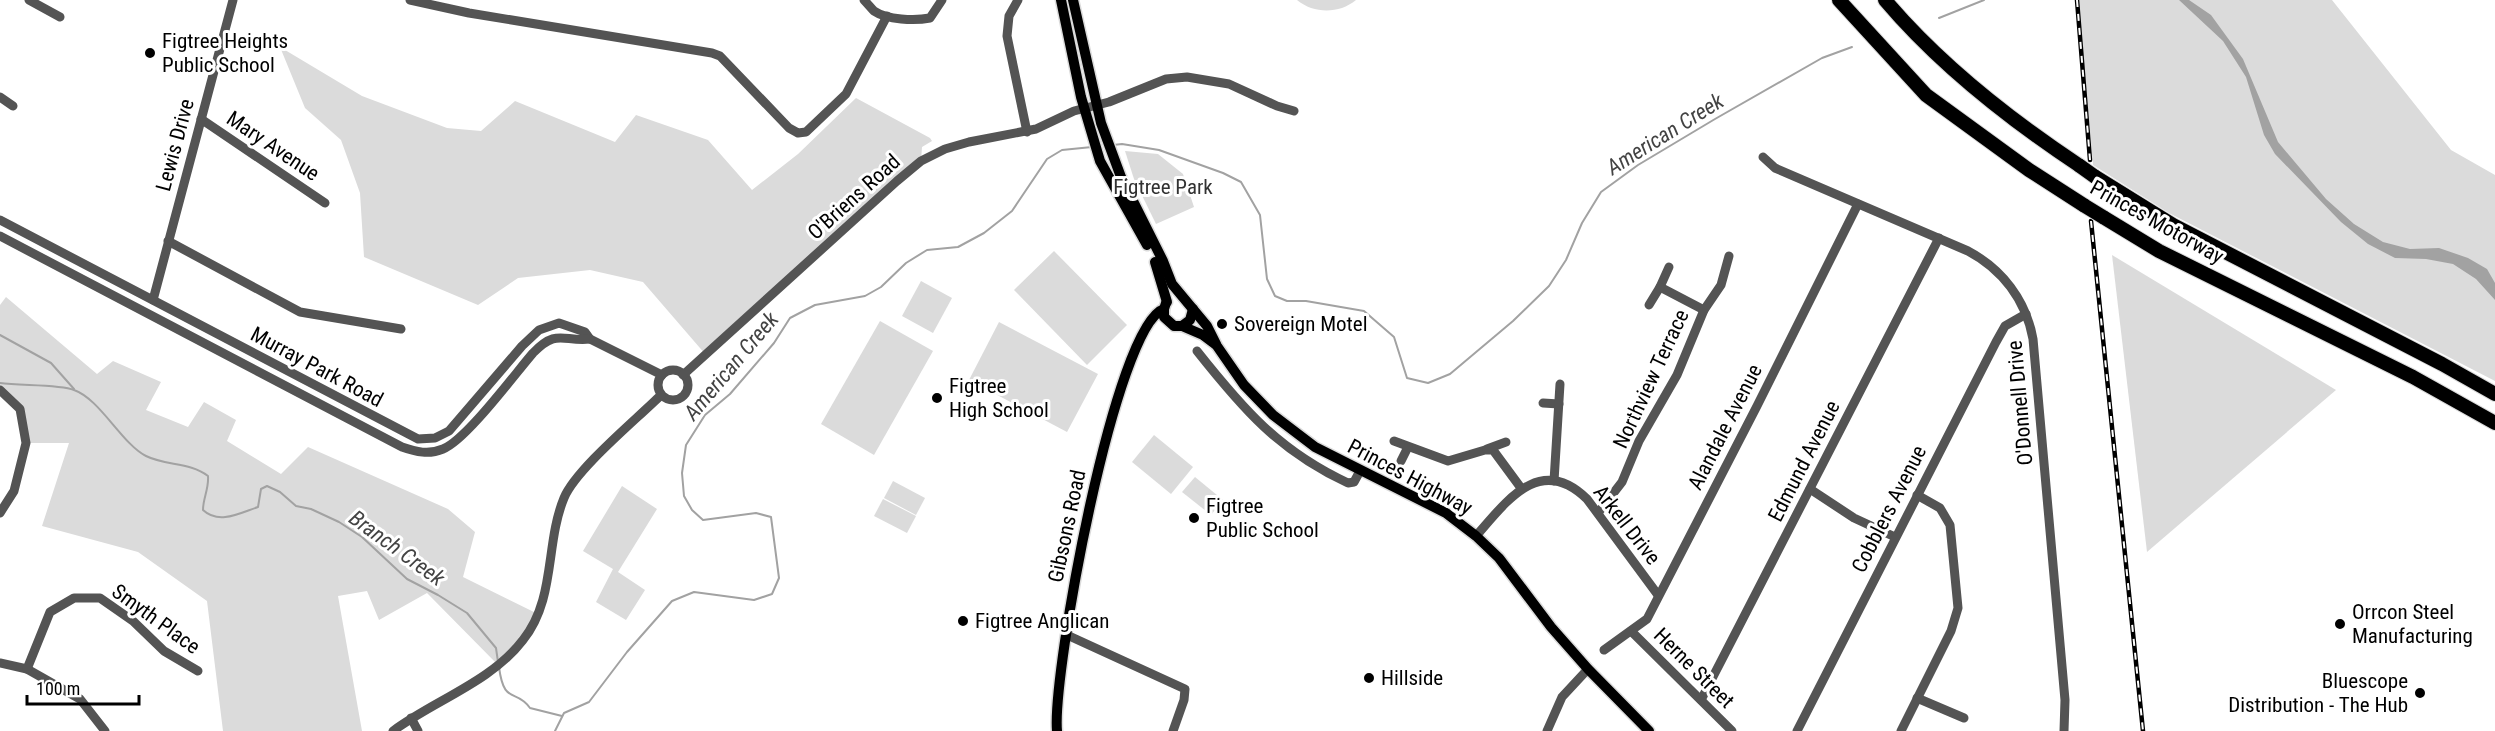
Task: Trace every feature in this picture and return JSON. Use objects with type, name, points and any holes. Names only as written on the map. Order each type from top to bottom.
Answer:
[{"type":"highway","name":"Princes Motorway","points":[[1839,0],[1926,95],[2029,170],[2158,251],[2413,377],[2495,423]]},
{"type":"highway","name":"Princes Motorway","points":[[1887,2],[1954,71],[2006,113],[2094,176],[2172,225],[2442,364],[2495,394]]},
{"type":"highway","points":[[2442,364],[2495,387]]},
{"type":"main road","points":[[1060,0],[1084,109],[1100,161],[1155,261],[1165,305],[1164,317],[1169,323]]},
{"type":"main road","points":[[1073,0],[1096,106],[1113,159],[1172,284],[1193,309],[1190,320],[1182,326],[1169,323],[1153,325],[1141,335]]},
{"type":"main road","points":[[1165,305],[1172,298],[1183,297]]},
{"type":"main road","name":"Gibsons Road","points":[[1057,731],[1057,706],[1077,564],[1095,482],[1112,420],[1141,335],[1151,317],[1165,305]]},
{"type":"main road","name":"Princes Highway","points":[[1193,309],[1207,326],[1217,346],[1244,385],[1273,415],[1315,447],[1446,513],[1476,536],[1499,558],[1551,627],[1588,669],[1650,731]]},
{"type":"main road","name":"Princes Highway","points":[[1182,326],[1203,335],[1217,346]]},
{"type":"street","points":[[29,0],[60,16]]},
{"type":"street","name":"Lewis Drive","points":[[153,300],[232,0]]},
{"type":"street","points":[[410,0],[469,14],[712,53],[720,56],[789,128],[798,132],[806,132],[846,94],[887,16]]},
{"type":"street","points":[[864,0],[875,11],[887,16],[923,20],[930,18],[942,0]]},
{"type":"street","points":[[1018,0],[1009,16],[1006,36],[1027,132]]},
{"type":"street","name":"O'Briens Road","points":[[683,375],[921,161],[945,149],[962,143],[1027,132],[1166,79],[1187,77],[1229,84],[1276,106],[1294,111]]},
{"type":"street","points":[[0,97],[13,106]]},
{"type":"street","name":"Mary Avenue","points":[[201,119],[325,203]]},
{"type":"street","name":"O'Donnell Drive","points":[[1763,157],[1775,168],[1987,261],[2010,286],[2026,314],[2033,339],[2065,700],[2064,731]]},
{"type":"street","name":"Alandale Avenue","points":[[1604,650],[1647,619],[1858,204]]},
{"type":"street","name":"Murray Park Road","points":[[0,220],[418,439]]},
{"type":"street","name":"Murray Park Road","points":[[0,236],[402,447],[418,452]]},
{"type":"street","name":"Edmund Avenue","points":[[1701,700],[1939,238]]},
{"type":"street","points":[[168,241],[300,312],[401,329]]},
{"type":"street","name":"Northview Terrace","points":[[1598,513],[1622,483],[1639,441],[1677,375],[1704,310],[1721,285],[1729,256]]},
{"type":"street","points":[[1649,305],[1669,267]]},
{"type":"street","points":[[1660,287],[1704,310]]},
{"type":"street","name":"Cobblers Avenue","points":[[1797,731],[1996,342],[2005,326],[2026,314]]},
{"type":"street","points":[[590,339],[585,332],[559,323],[539,330],[522,346],[449,431],[435,438],[418,439],[418,452],[436,451],[457,441],[533,353],[546,342],[561,337],[590,339],[662,375]]},
{"type":"street","points":[[1197,351],[1255,420],[1288,449],[1348,483],[1354,482],[1360,471]]},
{"type":"street","points":[[673,370],[683,375],[688,386],[680,399],[670,400],[661,395],[658,382],[662,375],[673,370]]},
{"type":"street","points":[[1476,536],[1521,488],[1536,482],[1554,481],[1560,384]]},
{"type":"street","points":[[0,390],[20,410],[26,443],[14,491],[0,513]]},
{"type":"street","points":[[393,731],[499,666],[524,640],[532,628],[546,594],[554,525],[566,494],[579,475],[661,395]]},
{"type":"street","points":[[1543,403],[1559,404]]},
{"type":"street","points":[[1394,441],[1448,461],[1506,442]]},
{"type":"street","points":[[1401,461],[1408,447]]},
{"type":"street","points":[[1487,449],[1496,451],[1521,488]]},
{"type":"street","name":"Arkell Drive","points":[[1554,481],[1579,492],[1598,513],[1658,595]]},
{"type":"street","points":[[1810,489],[1854,518],[1895,537]]},
{"type":"street","points":[[1901,731],[1951,631],[1958,608],[1950,525],[1940,508],[1917,495]]},
{"type":"street","name":"Smyth Place","points":[[27,669],[35,643],[50,612],[74,598],[100,598],[133,621],[164,651],[198,671]]},
{"type":"street","name":"Herne Street","points":[[1631,631],[1732,731]]},
{"type":"street","points":[[1067,635],[1185,689],[1184,700],[1173,731]]},
{"type":"street","points":[[0,663],[27,669],[80,699],[105,731]]},
{"type":"street","points":[[1547,731],[1562,697],[1588,669]]},
{"type":"street","points":[[1917,698],[1964,718]]},
{"type":"street","points":[[411,718],[418,731]]},
{"type":"green space","points":[[1297,0],[1356,0],[1342,8],[1319,10]]},
{"type":"green space","points":[[2078,0],[2332,0],[2451,150],[2495,175],[2495,381],[2169,213],[2093,165]]},
{"type":"green space","points":[[280,47],[362,96],[447,128],[481,131],[515,101],[615,142],[636,115],[708,140],[752,190],[798,154],[856,98],[932,141],[922,147],[921,161],[706,355],[643,282],[590,270],[518,278],[478,305],[364,257],[360,193],[341,140],[305,108]]},
{"type":"green space","name":"Figtree Park","points":[[1125,151],[1158,154],[1183,174],[1194,207],[1156,224],[1134,179]]},
{"type":"green space","points":[[1054,251],[1127,325],[1087,365],[1014,290]]},
{"type":"green space","points":[[2112,255],[2336,390],[2147,552]]},
{"type":"green space","points":[[921,281],[952,298],[933,333],[902,316]]},
{"type":"green space","points":[[6,297],[97,374],[113,361],[161,382],[146,410],[188,427],[204,402],[236,420],[227,441],[281,474],[308,447],[448,509],[475,532],[463,577],[538,614],[499,666],[427,593],[379,620],[367,591],[338,596],[362,731],[223,731],[207,601],[138,552],[42,526],[69,443],[26,443],[20,409],[0,390],[0,305]]},
{"type":"green space","points":[[880,321],[933,351],[874,455],[821,424]]},
{"type":"green space","points":[[999,322],[1098,374],[1067,432],[969,380]]},
{"type":"green space","points":[[1154,435],[1193,467],[1171,494],[1132,462]]},
{"type":"green space","points":[[1195,477],[1223,500],[1211,515],[1182,492]]},
{"type":"green space","points":[[893,481],[925,498],[916,515],[884,498]]},
{"type":"green space","points":[[622,486],[657,509],[618,572],[645,590],[626,620],[596,602],[613,569],[583,551]]},
{"type":"green space","points":[[883,499],[916,516],[907,533],[874,516]]},
{"type":"shaded area","points":[[2179,0],[2189,0],[2211,15],[2243,59],[2278,142],[2326,199],[2354,224],[2383,242],[2410,249],[2439,248],[2468,258],[2487,269],[2495,283],[2495,300],[2476,279],[2453,264],[2426,259],[2395,258],[2368,244],[2341,222],[2275,154],[2264,135],[2246,77],[2223,41]]},
{"type":"waterway","name":"American Creek","points":[[1939,18],[1984,0]]},
{"type":"waterway","name":"American Creek","points":[[1113,145],[1122,144],[1159,150],[1223,173],[1241,182],[1260,215],[1267,279],[1275,296],[1287,301],[1306,301],[1364,311],[1394,337],[1407,378],[1428,383],[1450,374],[1513,321],[1549,286],[1566,260],[1582,223],[1601,192],[1638,165],[1715,119],[1822,58],[1852,47]]},
{"type":"waterway","name":"American Creek","points":[[555,731],[564,713],[589,702],[627,652],[672,601],[694,592],[754,600],[772,594],[779,578],[771,517],[756,513],[703,520],[692,510],[684,496],[682,473],[686,445],[705,415],[730,394],[774,343],[790,318],[815,305],[865,296],[881,287],[906,263],[927,250],[958,247],[984,233],[1012,211],[1047,159],[1062,150],[1092,147]]},
{"type":"waterway","points":[[0,335],[51,363],[74,389]]},
{"type":"waterway","name":"Branch Creek","points":[[0,383],[67,388],[84,395],[128,442],[146,456],[194,468],[208,476],[203,510],[216,517],[237,515],[258,507],[261,489],[267,486],[280,492],[296,506],[311,509],[339,522],[362,537],[407,579],[467,613],[496,648],[498,662]]},
{"type":"waterway","name":"Branch Creek","points":[[499,667],[507,692],[525,702],[530,708],[562,716]]},
{"type":"railway","points":[[2077,0],[2090,160]]},
{"type":"railway","points":[[2091,221],[2143,731]]},
{"type":"place","name":"Figtree Heights Public School","points":[[150,53]]},
{"type":"place","name":"Sovereign Motel","points":[[1222,324]]},
{"type":"place","name":"Figtree High School","points":[[937,398]]},
{"type":"place","name":"Figtree Public School","points":[[1194,518]]},
{"type":"place","name":"Figtree Anglican","points":[[963,621]]},
{"type":"place","name":"Orrcon Steel Manufacturing","points":[[2340,624]]},
{"type":"place","name":"Hillside","points":[[1369,678]]},
{"type":"place","name":"Bluescope Distribution - The Hub","points":[[2420,693]]}]
